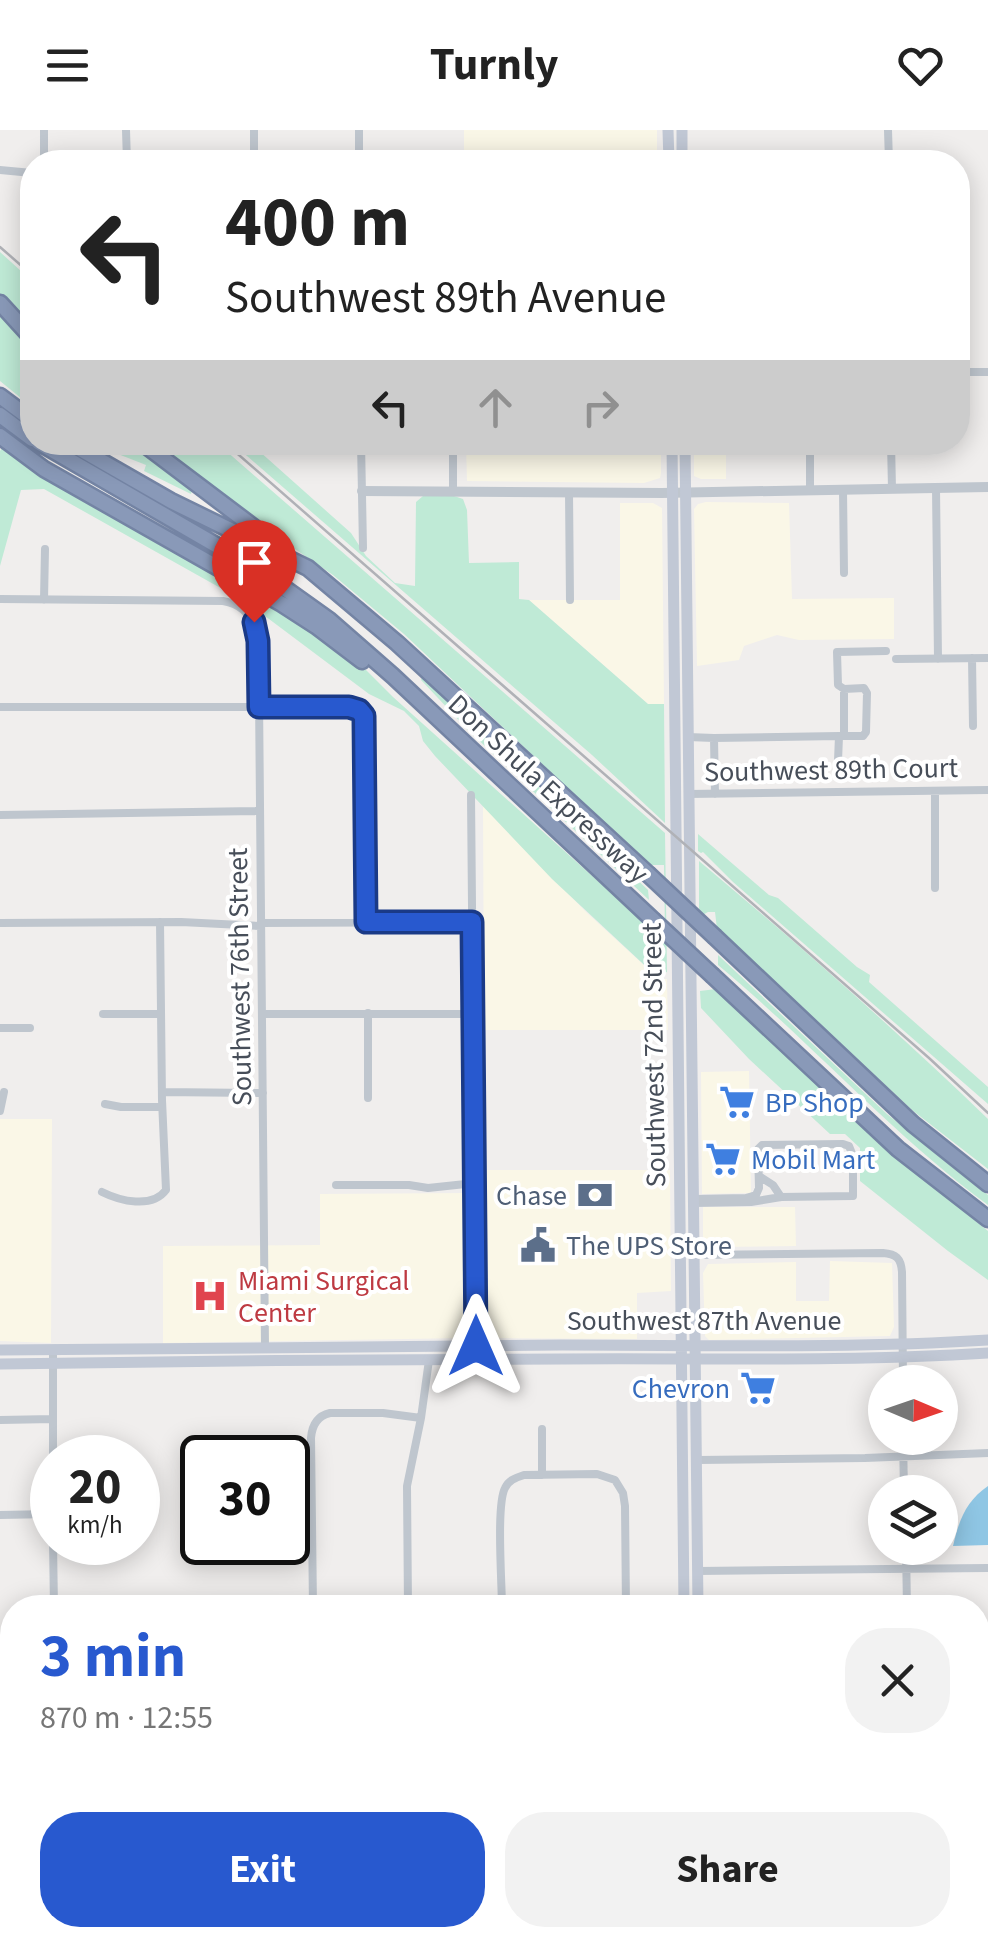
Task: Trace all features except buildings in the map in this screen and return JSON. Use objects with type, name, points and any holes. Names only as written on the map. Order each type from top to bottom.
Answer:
[{"type":"highway","points":[[0,303],[20,325]]},
{"type":"highway","points":[[26,455],[316,626],[455,743],[471,749]]},
{"type":"highway","name":"Don Shula Expressway","points":[[60,455],[259,570],[329,620],[898,1148],[988,1219]]},
{"type":"highway","name":"Don Shula Expressway","points":[[91,455],[171,501],[308,568],[398,643],[913,1124],[988,1184]]},
{"type":"highway","points":[[159,455],[308,568]]},
{"type":"main road","name":"Southwest 72nd Street","points":[[674,455],[679,492],[682,716],[679,1150],[688,1228],[696,1255],[698,1595]]},
{"type":"main road","name":"Southwest 72nd Street","points":[[679,492],[683,455]]},
{"type":"main road","name":"Southwest 72nd Street","points":[[682,716],[688,737],[682,794],[694,1201],[688,1228],[681,1353],[684,1595]]},
{"type":"main road","points":[[677,1035],[691,1036]]},
{"type":"main road","points":[[679,1150],[693,1150]]},
{"type":"main road","name":"Southwest 87th Avenue","points":[[903,1351],[988,1340]]},
{"type":"main road","points":[[340,1360],[354,1346]]},
{"type":"main road","name":"Southwest 87th Avenue","points":[[0,1364],[53,1357],[265,1354],[354,1346],[476,1346],[562,1352],[988,1353]]},
{"type":"main road","points":[[424,1346],[429,1360]]},
{"type":"main road","name":"Southwest 87th Avenue","points":[[0,1350],[53,1357]]},
{"type":"main road","name":"Southwest 87th Avenue","points":[[265,1354],[340,1360],[429,1360],[562,1352]]},
{"type":"main road","points":[[683,1534],[690,1542],[692,1570],[698,1571]]},
{"type":"street","points":[[361,455],[362,548]]},
{"type":"street","points":[[453,455],[453,492]]},
{"type":"street","points":[[810,455],[810,490]]},
{"type":"street","points":[[891,455],[892,489]]},
{"type":"street","points":[[936,488],[938,659]]},
{"type":"street","points":[[362,492],[988,488]]},
{"type":"street","points":[[843,490],[844,573]]},
{"type":"street","points":[[568,492],[570,600]]},
{"type":"street","points":[[0,600],[44,600],[45,549]]},
{"type":"street","name":"Southwest 76th Street","points":[[44,600],[218,600],[246,610],[254,622],[258,637],[265,1354]]},
{"type":"street","points":[[688,737],[863,736],[867,694],[864,688],[844,689],[838,684],[838,652],[886,651]]},
{"type":"street","points":[[896,658],[988,658]]},
{"type":"street","points":[[972,658],[973,726]]},
{"type":"street","points":[[838,761],[844,689]]},
{"type":"street","points":[[0,707],[359,710],[365,722],[366,922]]},
{"type":"street","points":[[714,738],[715,794]]},
{"type":"street","name":"Southwest 89th Court","points":[[682,794],[988,790]]},
{"type":"street","points":[[935,791],[935,888]]},
{"type":"street","points":[[470,795],[476,1346]]},
{"type":"street","points":[[0,815],[260,811]]},
{"type":"street","points":[[102,1192],[118,1200],[154,1200],[165,1193],[160,922]]},
{"type":"street","points":[[0,923],[472,922]]},
{"type":"street","points":[[368,1013],[368,1098]]},
{"type":"street","points":[[103,1014],[161,1014]]},
{"type":"street","points":[[262,1014],[472,1014]]},
{"type":"street","points":[[0,1028],[30,1028]]},
{"type":"street","points":[[0,1111],[4,1092]]},
{"type":"street","points":[[162,1092],[263,1092]]},
{"type":"street","points":[[105,1104],[162,1107]]},
{"type":"street","points":[[844,1144],[853,1156],[853,1196],[694,1201],[754,1196],[758,1192],[758,1149],[762,1145],[844,1144]]},
{"type":"street","points":[[759,1176],[773,1185],[781,1197]]},
{"type":"street","points":[[336,1185],[428,1188],[475,1183]]},
{"type":"street","points":[[696,1255],[883,1252],[898,1258],[902,1272],[903,1365]]},
{"type":"street","points":[[53,1357],[53,1435]]},
{"type":"street","points":[[408,1595],[407,1486],[429,1360]]},
{"type":"street","points":[[312,1595],[314,1424],[330,1413],[421,1418]]},
{"type":"street","points":[[0,1420],[53,1418]]},
{"type":"street","points":[[542,1430],[542,1475]]},
{"type":"street","points":[[698,1460],[988,1453]]},
{"type":"street","points":[[904,1457],[904,1475]]},
{"type":"street","points":[[502,1595],[501,1504],[506,1486],[519,1476],[601,1475],[616,1482],[625,1501],[626,1595]]},
{"type":"street","points":[[0,1515],[30,1514]]},
{"type":"street","points":[[54,1565],[54,1595]]},
{"type":"street","points":[[906,1568],[907,1595]]},
{"type":"street","points":[[698,1571],[988,1568]]},
{"type":"shaded area","points":[[464,130],[657,130],[657,150],[464,150]]},
{"type":"shaded area","points":[[466,455],[661,455],[660,478],[644,483],[467,481]]},
{"type":"shaded area","points":[[694,455],[726,455],[726,479],[694,476]]},
{"type":"shaded area","points":[[706,502],[789,503],[792,599],[894,598],[894,639],[799,640],[777,635],[744,646],[739,660],[697,666],[694,509]]},
{"type":"shaded area","points":[[620,503],[653,503],[662,508],[664,704],[648,704],[529,600],[620,600]]},
{"type":"shaded area","points":[[483,806],[586,912],[659,979],[667,979],[668,1030],[484,1030]]},
{"type":"shaded area","points":[[749,1071],[751,1193],[702,1194],[701,1072]]},
{"type":"shaded area","points":[[0,1119],[52,1119],[51,1343],[0,1341]]},
{"type":"shaded area","points":[[484,1170],[670,1170],[671,1291],[637,1293],[637,1339],[486,1338]]},
{"type":"shaded area","points":[[467,1193],[466,1338],[163,1343],[163,1246],[320,1245],[320,1194]]},
{"type":"shaded area","points":[[703,1207],[795,1207],[796,1246],[712,1247],[703,1242]]},
{"type":"shaded area","points":[[830,1261],[892,1263],[894,1327],[890,1336],[709,1340],[705,1336],[703,1273],[708,1264],[796,1262],[796,1301],[829,1301]]},
{"type":"green space","points":[[0,252],[20,270],[20,317],[0,296]]},
{"type":"green space","points":[[0,310],[20,331],[20,397],[0,381]]},
{"type":"green space","points":[[4,445],[274,603],[360,664],[650,928],[650,943],[662,940],[664,865],[649,865],[404,634],[333,575],[164,455],[231,455],[665,833],[667,972],[655,975],[552,879],[435,756],[423,741],[419,726],[404,711],[369,694],[249,604],[44,489],[21,490],[0,566],[0,451]]},
{"type":"green space","points":[[121,455],[149,455],[192,490],[191,494],[144,471],[146,465]]},
{"type":"green space","points":[[246,455],[263,455],[351,533],[366,556],[395,583],[415,586],[416,502],[423,496],[463,499],[469,563],[519,562],[519,599],[529,600],[648,704],[664,704],[665,823]]},
{"type":"green space","points":[[422,677],[648,890],[649,900],[470,732]]},
{"type":"green space","points":[[698,834],[870,975],[869,982],[988,1087],[988,1104],[698,851]]},
{"type":"green space","points":[[699,861],[846,987],[988,1119],[988,1169],[912,1110],[717,929],[715,912],[699,917]]},
{"type":"green space","points":[[718,955],[887,1114],[988,1195],[988,1205],[884,1118],[718,965]]},
{"type":"green space","points":[[716,989],[889,1151],[988,1231],[988,1280],[860,1181],[860,1148],[845,1134],[830,1134],[701,1008],[700,991]]},
{"type":"water","points":[[988,1486],[988,1545],[958,1546],[958,1528],[974,1498]]},
{"type":"railway","points":[[0,247],[20,264]]},
{"type":"railway","points":[[239,455],[988,1113]]},
{"type":"place","name":"BP Shop","points":[[737,1102]]},
{"type":"place","name":"Mobil Mart","points":[[723,1159]]},
{"type":"place","name":"Chase","points":[[595,1195]]},
{"type":"place","name":"The UPS Store","points":[[538,1245]]},
{"type":"place","name":"Miami Surgical Center","points":[[210,1296]]},
{"type":"place","name":"Chevron","points":[[758,1388]]},
{"type":"route","points":[[254,622],[259,707],[349,707],[364,716],[366,922],[472,922],[476,1346]]}]
